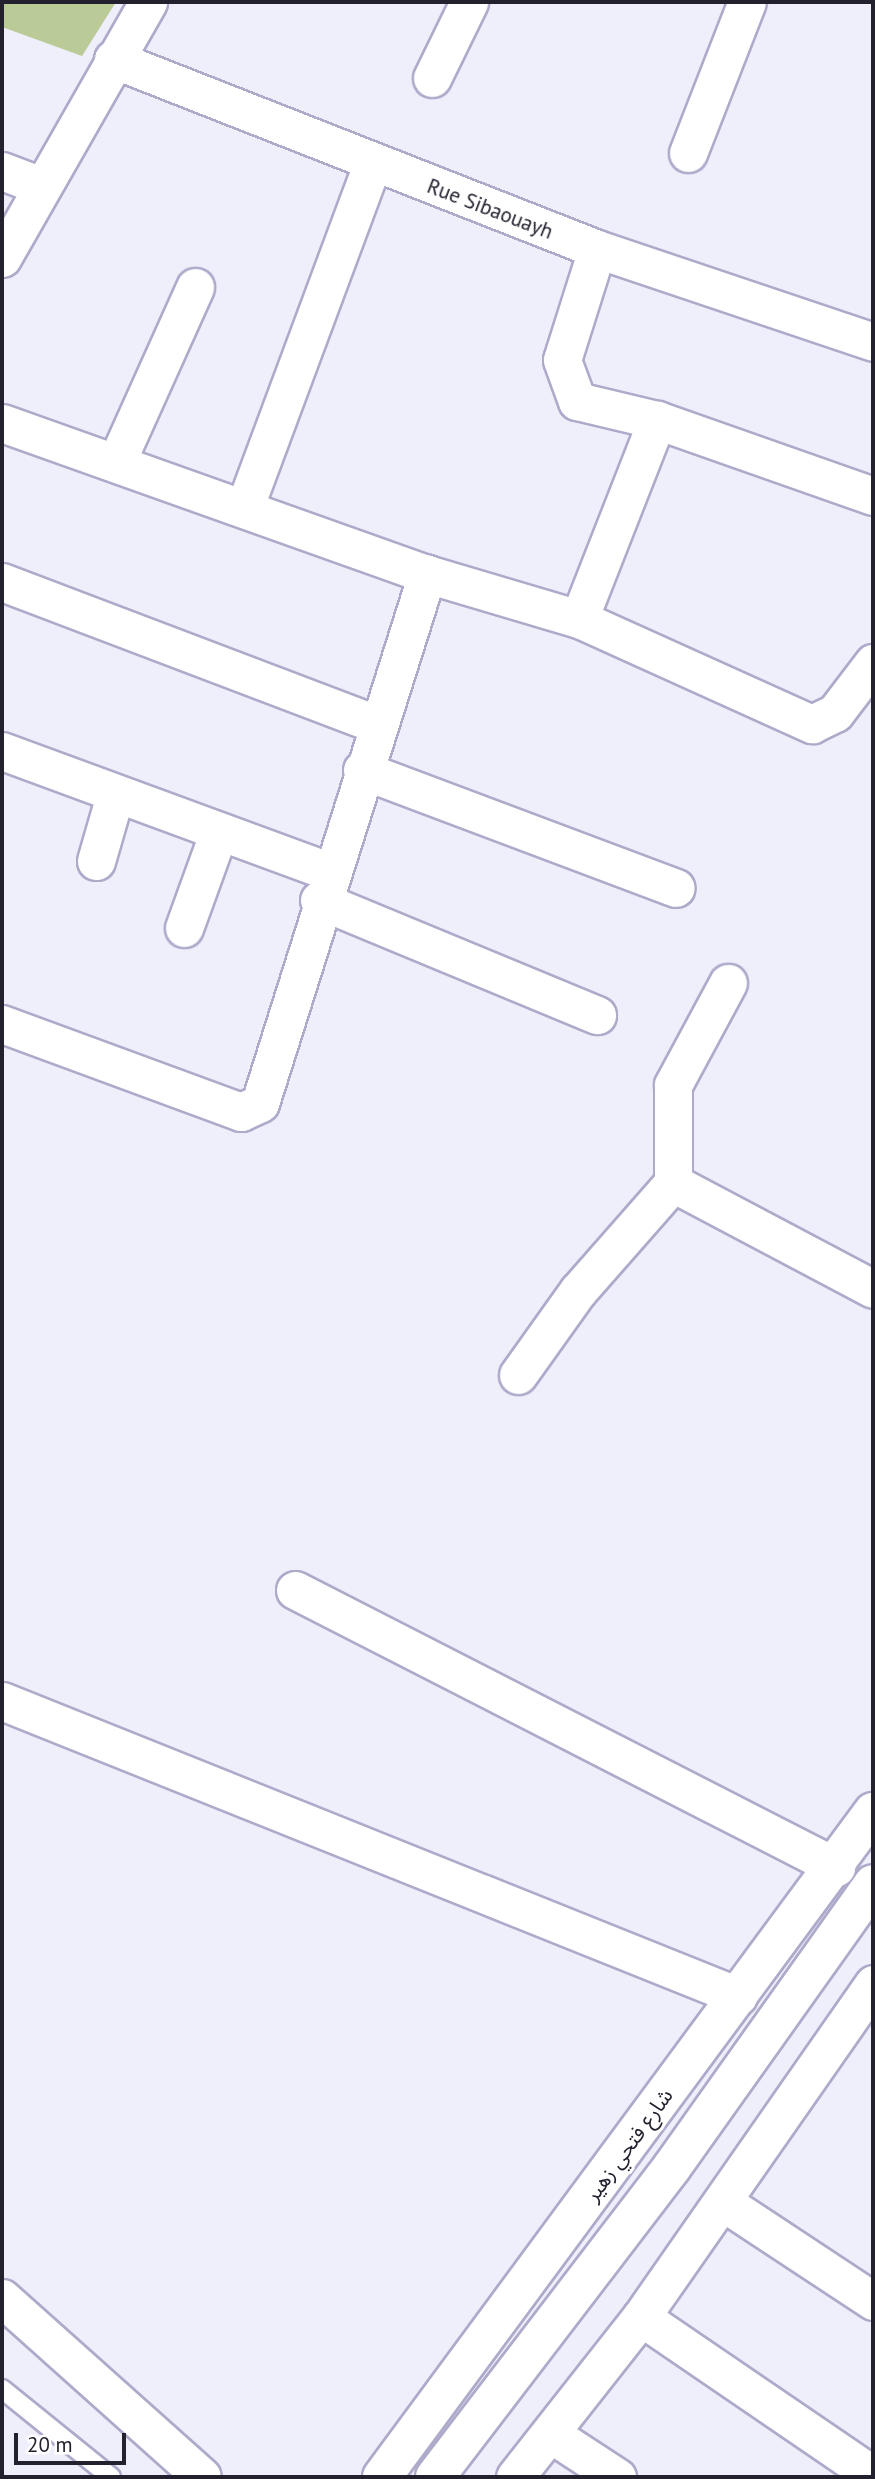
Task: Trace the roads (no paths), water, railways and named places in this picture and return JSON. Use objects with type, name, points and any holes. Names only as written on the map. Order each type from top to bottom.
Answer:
[{"type":"street","points":[[2,258],[39,185],[148,2]]},
{"type":"street","points":[[432,78],[470,2]]},
{"type":"street","points":[[688,153],[747,2]]},
{"type":"street","name":"Rue Sibaouayh","points":[[113,59],[372,164],[597,249],[873,342]]},
{"type":"street","points":[[245,506],[372,164]]},
{"type":"street","points":[[2,171],[39,185]]},
{"type":"street","points":[[597,249],[562,360],[563,377],[577,401],[657,420],[873,496]]},
{"type":"street","points":[[116,463],[195,287]]},
{"type":"street","points":[[579,618],[657,420]]},
{"type":"street","points":[[2,424],[245,506],[427,574],[579,618],[812,724],[835,713],[873,663]]},
{"type":"street","points":[[2,1024],[241,1112],[253,1108],[267,1091],[325,886],[427,574]]},
{"type":"street","points":[[2,582],[376,724]]},
{"type":"street","points":[[4,760],[115,795],[218,834],[597,1015]]},
{"type":"street","points":[[362,770],[676,888]]},
{"type":"street","points":[[96,861],[115,795]]},
{"type":"street","points":[[184,928],[218,834]]},
{"type":"street","points":[[518,1375],[578,1291],[673,1182],[673,1085],[728,983]]},
{"type":"street","points":[[673,1182],[873,1289]]},
{"type":"street","points":[[295,1590],[836,1867]]},
{"type":"street","points":[[2,1701],[738,1996]]},
{"type":"street","name":"شارع فتحي زهير","points":[[382,2477],[836,1867],[873,1812]]},
{"type":"street","points":[[435,2477],[671,2167],[873,1884]]},
{"type":"street","points":[[514,2477],[551,2434],[641,2317],[873,1984]]},
{"type":"street","points":[[723,2202],[873,2301]]},
{"type":"street","points":[[2,2298],[202,2477]]},
{"type":"street","points":[[641,2317],[873,2475]]},
{"type":"street","points":[[551,2434],[617,2477]]},
{"type":"lane","points":[[2,2389],[111,2477]]}]
